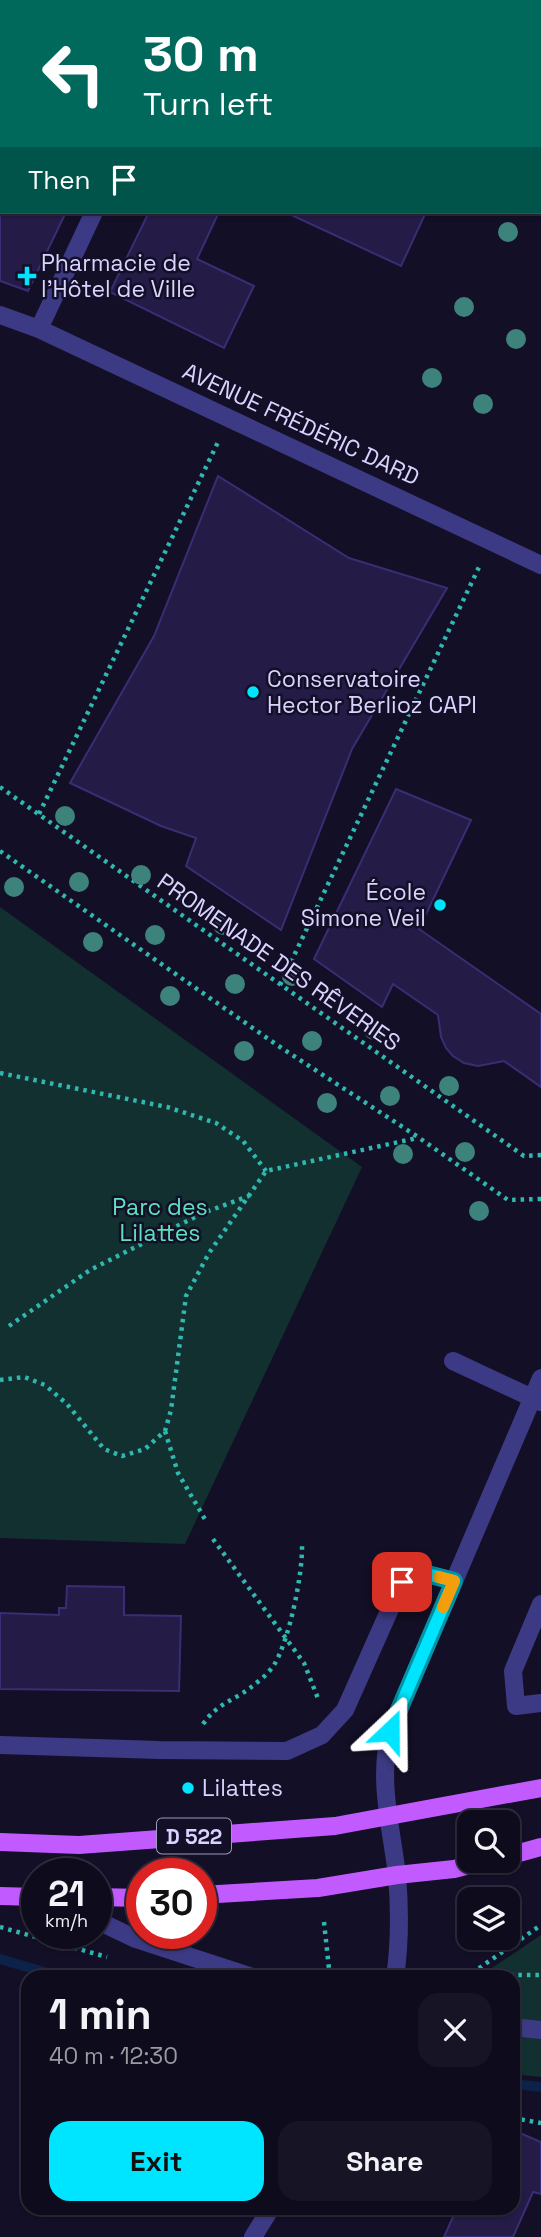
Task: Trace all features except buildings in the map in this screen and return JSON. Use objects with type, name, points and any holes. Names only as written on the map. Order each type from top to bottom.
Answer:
[{"type":"main road","name":"D 522","points":[[0,1842],[79,1845],[335,1826],[541,1788]]},
{"type":"main road","points":[[520,1853],[541,1847]]},
{"type":"main road","points":[[217,1894],[318,1888],[457,1868]]},
{"type":"main road","points":[[0,1896],[21,1897]]},
{"type":"street","points":[[39,329],[93,214]]},
{"type":"street","name":"AVENUE FRÉDÉRIC DARD","points":[[0,315],[39,329],[541,565]]},
{"type":"street","points":[[453,1361],[537,1400]]},
{"type":"street","points":[[396,1970],[400,1943],[397,1875],[388,1817],[384,1756],[390,1731],[454,1581],[537,1400],[541,1378]]},
{"type":"street","points":[[0,1745],[287,1751],[322,1735],[345,1710],[402,1582],[423,1573],[454,1581]]},
{"type":"street","points":[[541,1604],[513,1671],[516,1706],[541,1703]]},
{"type":"street","points":[[112,1927],[231,1970]]},
{"type":"street","points":[[520,2028],[541,2030]]},
{"type":"street","points":[[253,2237],[267,2215]]},
{"type":"path","points":[[39,814],[230,418]]},
{"type":"path","points":[[280,985],[491,542]]},
{"type":"path","name":"PROMENADE DES RÊVERIES","points":[[0,787],[524,1156],[541,1155]]},
{"type":"path","points":[[0,851],[277,1045],[418,1137],[508,1200],[541,1199]]},
{"type":"path","points":[[0,1073],[167,1107],[216,1123],[243,1141],[266,1171]]},
{"type":"path","points":[[0,1380],[24,1377],[45,1385],[66,1404],[104,1449],[122,1456],[145,1449],[165,1431],[171,1410],[186,1296],[209,1253],[266,1171],[418,1137]]},
{"type":"path","points":[[9,1326],[90,1270],[202,1213],[250,1195]]},
{"type":"path","points":[[165,1431],[178,1473],[206,1521]]},
{"type":"path","points":[[213,1539],[304,1663],[330,1727]]},
{"type":"path","points":[[193,1751],[202,1724],[213,1710],[249,1689],[272,1668],[285,1637],[303,1563],[302,1544]]},
{"type":"path","points":[[324,1922],[329,1970]]},
{"type":"path","points":[[476,1970],[541,1925]]},
{"type":"path","points":[[0,1927],[114,1959]]},
{"type":"path","points":[[520,1975],[541,1975]]},
{"type":"path","points":[[520,2119],[541,2123]]},
{"type":"green space","name":"Parc des Lilattes","points":[[0,907],[362,1167],[185,1544],[0,1538]]},
{"type":"green space","points":[[541,1935],[541,2077],[520,2075],[520,1970],[489,1970]]},
{"type":"waterway","points":[[0,1959],[38,1970]]},
{"type":"waterway","points":[[520,2085],[541,2087]]},
{"type":"slow traffic","points":[[439,1577],[454,1581],[443,1607]]},
{"type":"place","name":"Pharmacie de l'Hôtel de Ville","points":[[27,276]]},
{"type":"place","name":"Conservatoire Hector Berlioz CAPI","points":[[253,692]]},
{"type":"place","name":"École Simone Veil","points":[[440,905]]},
{"type":"place","name":"Lilattes","points":[[188,1788]]},
{"type":"route","points":[[390,1731],[454,1581],[423,1573],[402,1582]]}]
